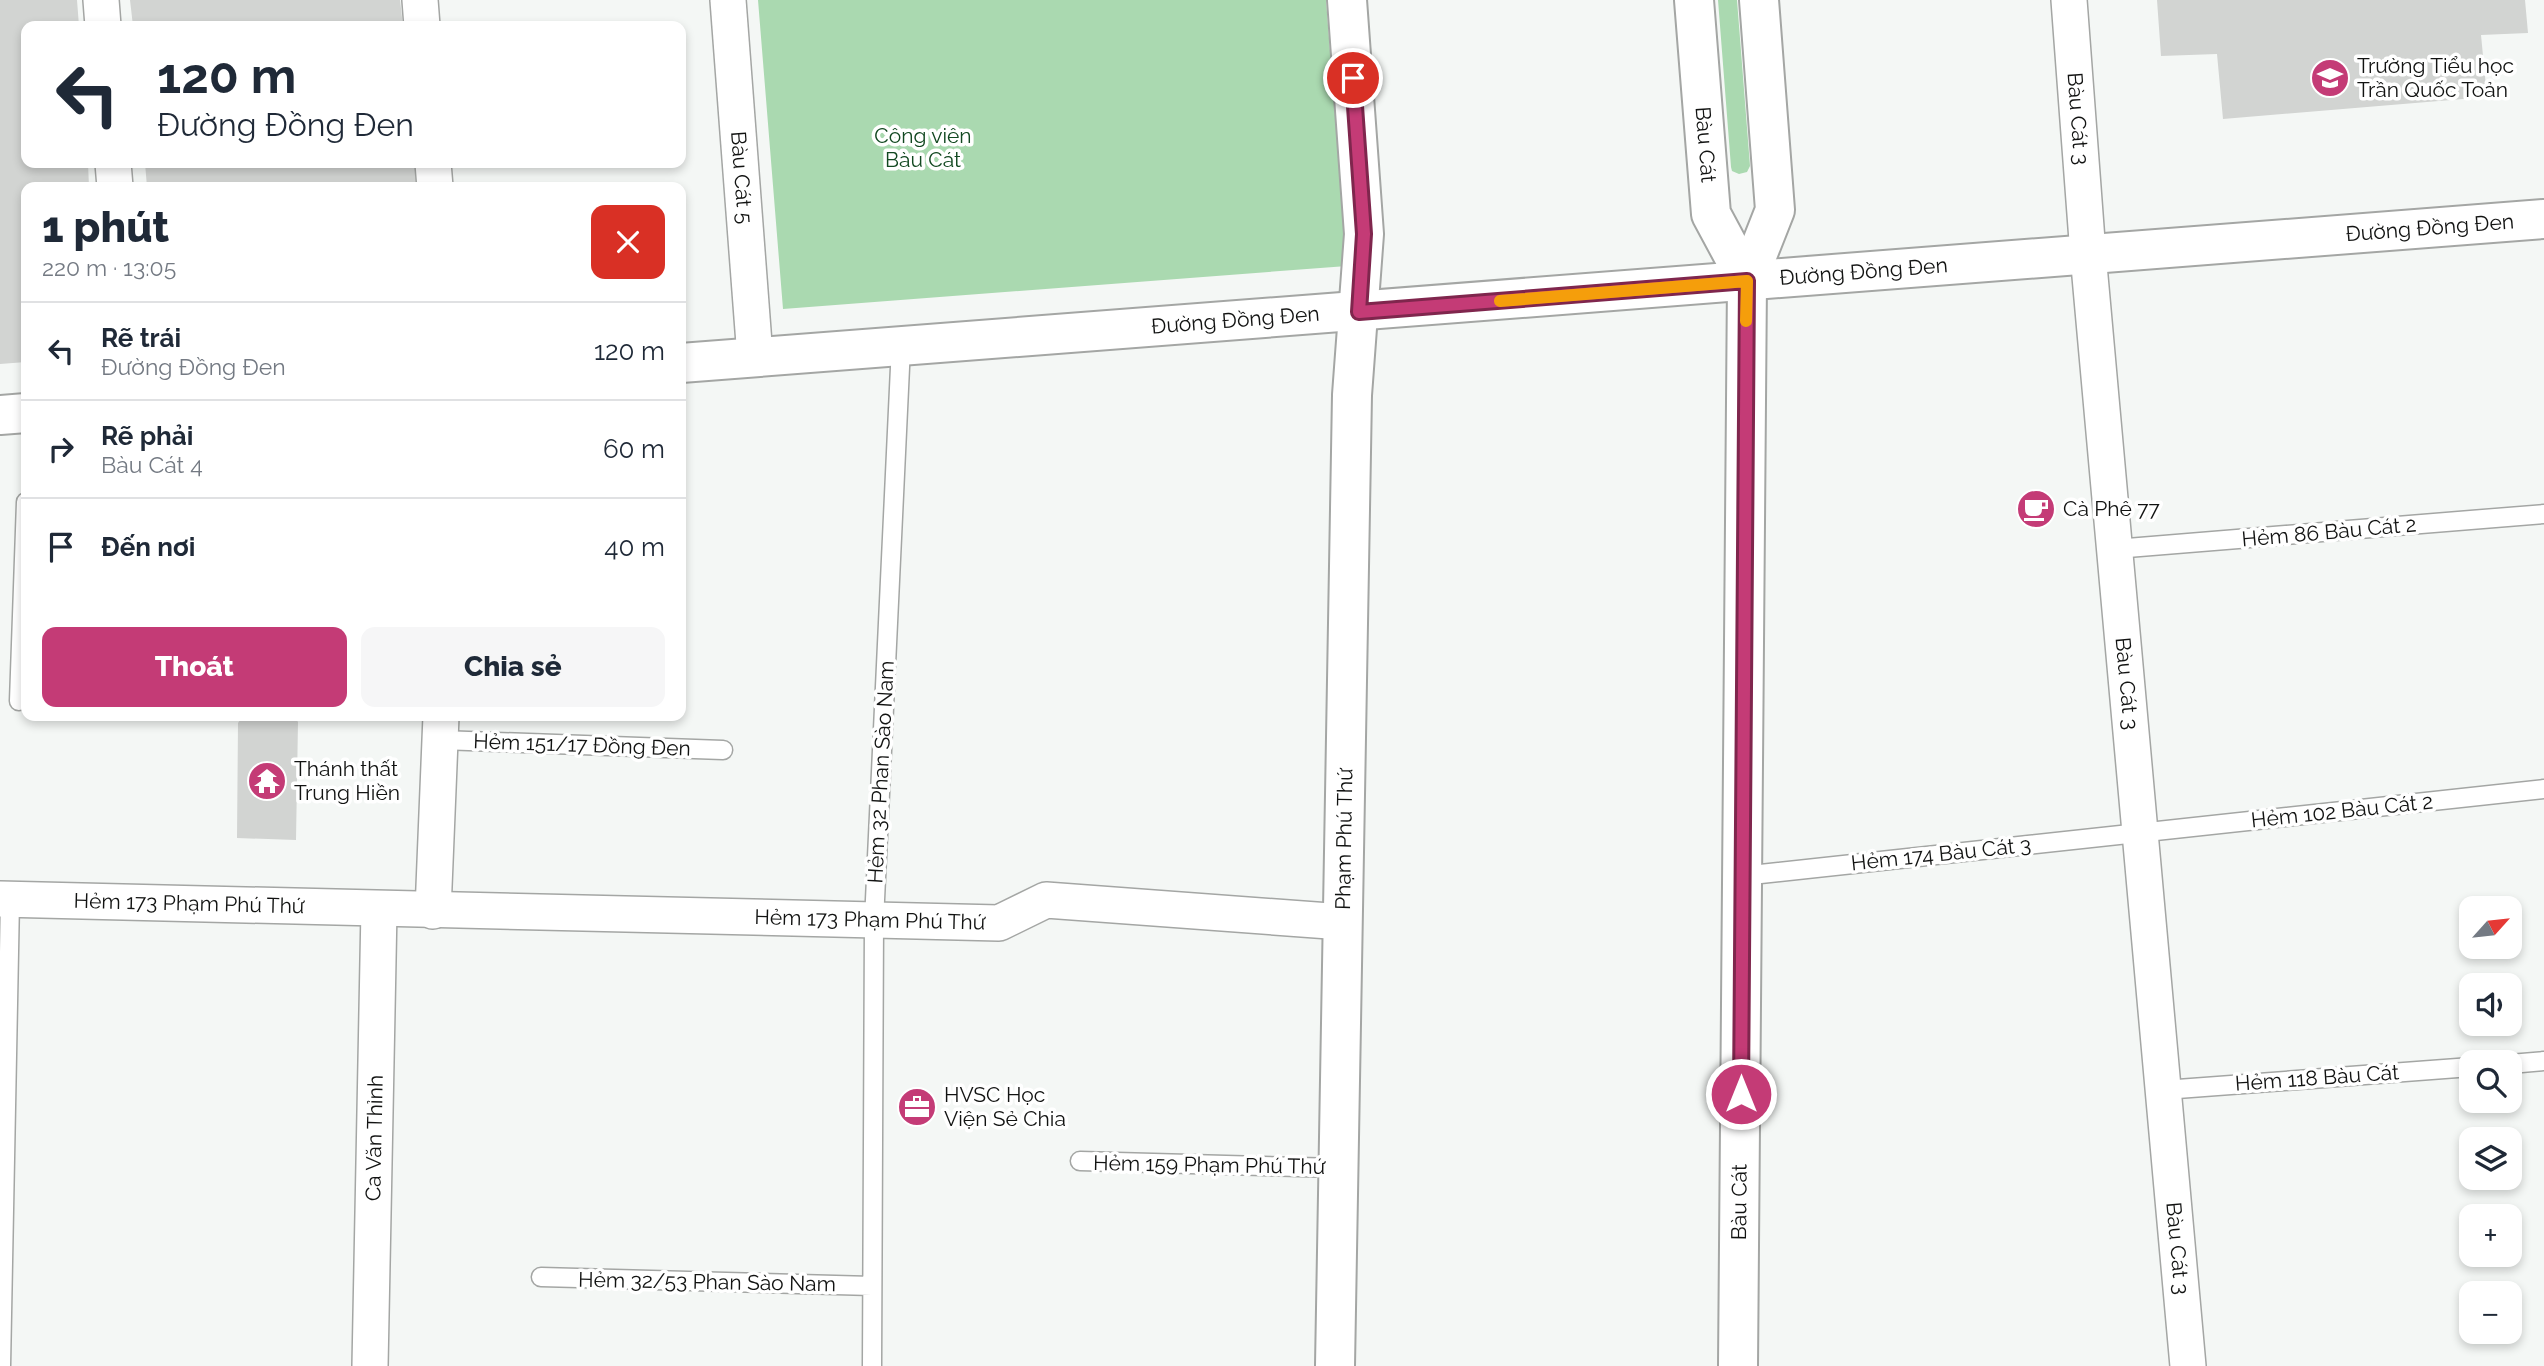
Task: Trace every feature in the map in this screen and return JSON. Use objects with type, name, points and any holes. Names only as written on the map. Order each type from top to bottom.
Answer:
[{"type":"street","points":[[101,0],[103,21]]},
{"type":"street","points":[[420,0],[422,21]]},
{"type":"street","name":"Bàu Cát 5","points":[[728,0],[754,357]]},
{"type":"street","name":"Phạm Phú Thứ","points":[[1335,1366],[1352,409],[1364,234],[1347,0]]},
{"type":"street","name":"Bàu Cát","points":[[1695,0],[1711,214],[1747,281]]},
{"type":"street","name":"Bàu Cát","points":[[1738,1366],[1747,281],[1775,210],[1759,0]]},
{"type":"street","name":"Bàu Cát 3","points":[[2069,0],[2088,254],[2188,1366]]},
{"type":"street","name":"Đường Đồng Đen","points":[[686,363],[2544,219]]},
{"type":"street","points":[[0,415],[21,413]]},
{"type":"street","points":[[433,911],[441,728]]},
{"type":"street","name":"Hẻm 173 Phạm Phú Thứ","points":[[5,899],[999,923],[1046,900],[1343,922]]},
{"type":"street","name":"Ca Văn Thỉnh","points":[[370,1366],[379,909]]},
{"type":"lane","name":"Hẻm 32 Phan Sào Nam","points":[[873,1366],[874,921],[901,346]]},
{"type":"lane","name":"Hẻm 86 Bàu Cát 2","points":[[2115,549],[2544,514]]},
{"type":"lane","points":[[19,701],[21,644]]},
{"type":"lane","name":"Hẻm 151/17 Đồng Đen","points":[[441,728],[723,750]]},
{"type":"lane","name":"Hẻm 102 Bàu Cát 2","points":[[2140,833],[2544,789]]},
{"type":"lane","name":"Hẻm 174 Bàu Cát 3","points":[[1742,876],[2140,833]]},
{"type":"lane","points":[[1,1366],[5,899]]},
{"type":"lane","points":[[2522,1063],[2544,1061]]},
{"type":"lane","name":"Hẻm 118 Bàu Cát","points":[[2164,1090],[2459,1067]]},
{"type":"lane","name":"Hẻm 159 Phạm Phú Thứ","points":[[1080,1161],[1339,1168]]},
{"type":"lane","name":"Hẻm 32/53 Phan Sào Nam","points":[[541,1277],[872,1286]]},
{"type":"green space","name":"Công viên Bàu Cát","points":[[758,0],[1326,0],[1347,266],[783,309]]},
{"type":"green space","points":[[1718,0],[1737,0],[1750,166],[1747,172],[1739,174],[1732,171],[1731,167]]},
{"type":"building","points":[[0,0],[77,0],[79,21],[21,21],[21,168],[88,168],[89,182],[21,182],[21,362],[0,364]]},
{"type":"building","points":[[130,0],[400,0],[402,21],[132,21]]},
{"type":"building","points":[[2157,0],[2525,0],[2528,33],[2481,35],[2487,97],[2223,119],[2217,54],[2161,56]]},
{"type":"building","points":[[145,168],[415,168],[417,182],[147,182]]},
{"type":"building","name":"Thánh thất Trung Hiền","points":[[298,722],[296,840],[237,838],[238,723]]},
{"type":"slow traffic","points":[[1500,301],[1747,281],[1746,321]]},
{"type":"place","name":"Trường Tiểu học Trần Quốc Toản","points":[[2330,78]]},
{"type":"place","name":"Cà Phê 77","points":[[2036,509]]},
{"type":"place","name":"Thánh thất Trung Hiền","points":[[267,781]]},
{"type":"place","name":"HVSC Học Viện Sẻ Chia","points":[[917,1107]]},
{"type":"route","points":[[1353,78],[1364,234],[1359,312],[1747,281],[1741,1094]]}]
